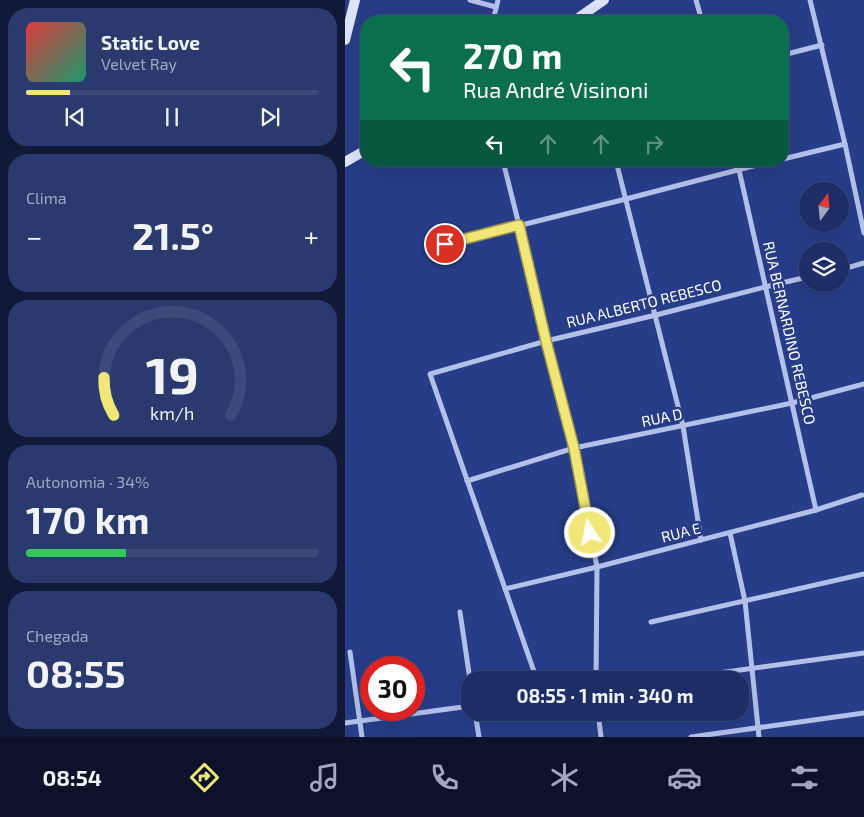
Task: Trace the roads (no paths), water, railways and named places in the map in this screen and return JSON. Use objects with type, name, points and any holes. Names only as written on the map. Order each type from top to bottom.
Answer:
[{"type":"main road","points":[[345,40],[355,0]]},
{"type":"main road","points":[[588,15],[604,0]]},
{"type":"main road","points":[[345,162],[360,153]]},
{"type":"street","points":[[470,0],[496,7]]},
{"type":"street","points":[[494,15],[498,0]]},
{"type":"street","points":[[696,0],[700,15]]},
{"type":"street","points":[[811,0],[864,233]]},
{"type":"street","points":[[789,53],[822,45]]},
{"type":"street","points":[[789,158],[845,144]]},
{"type":"street","points":[[504,167],[574,448],[597,567],[596,671]]},
{"type":"street","points":[[617,167],[683,426],[701,540]]},
{"type":"street","points":[[445,244],[747,167]]},
{"type":"street","name":"RUA BERNARDINO REBESCO","points":[[739,169],[816,510]]},
{"type":"street","points":[[849,268],[864,264]]},
{"type":"street","name":"RUA ALBERTO REBESCO","points":[[467,481],[430,374],[546,341],[799,279]]},
{"type":"street","name":"RUA D","points":[[467,481],[574,448],[792,403],[864,384]]},
{"type":"street","points":[[467,481],[534,671]]},
{"type":"street","name":"RUA E","points":[[505,589],[730,533],[816,510],[862,495]]},
{"type":"street","points":[[730,533],[745,601],[759,737]]},
{"type":"street","points":[[651,622],[864,574]]},
{"type":"street","points":[[460,612],[469,671]]},
{"type":"street","points":[[350,652],[362,737]]},
{"type":"street","points":[[730,671],[864,653]]},
{"type":"street","points":[[425,712],[461,707]]},
{"type":"street","points":[[691,737],[864,713]]},
{"type":"street","points":[[345,723],[360,721]]},
{"type":"street","points":[[476,721],[479,737]]},
{"type":"street","points":[[599,721],[601,737]]}]
